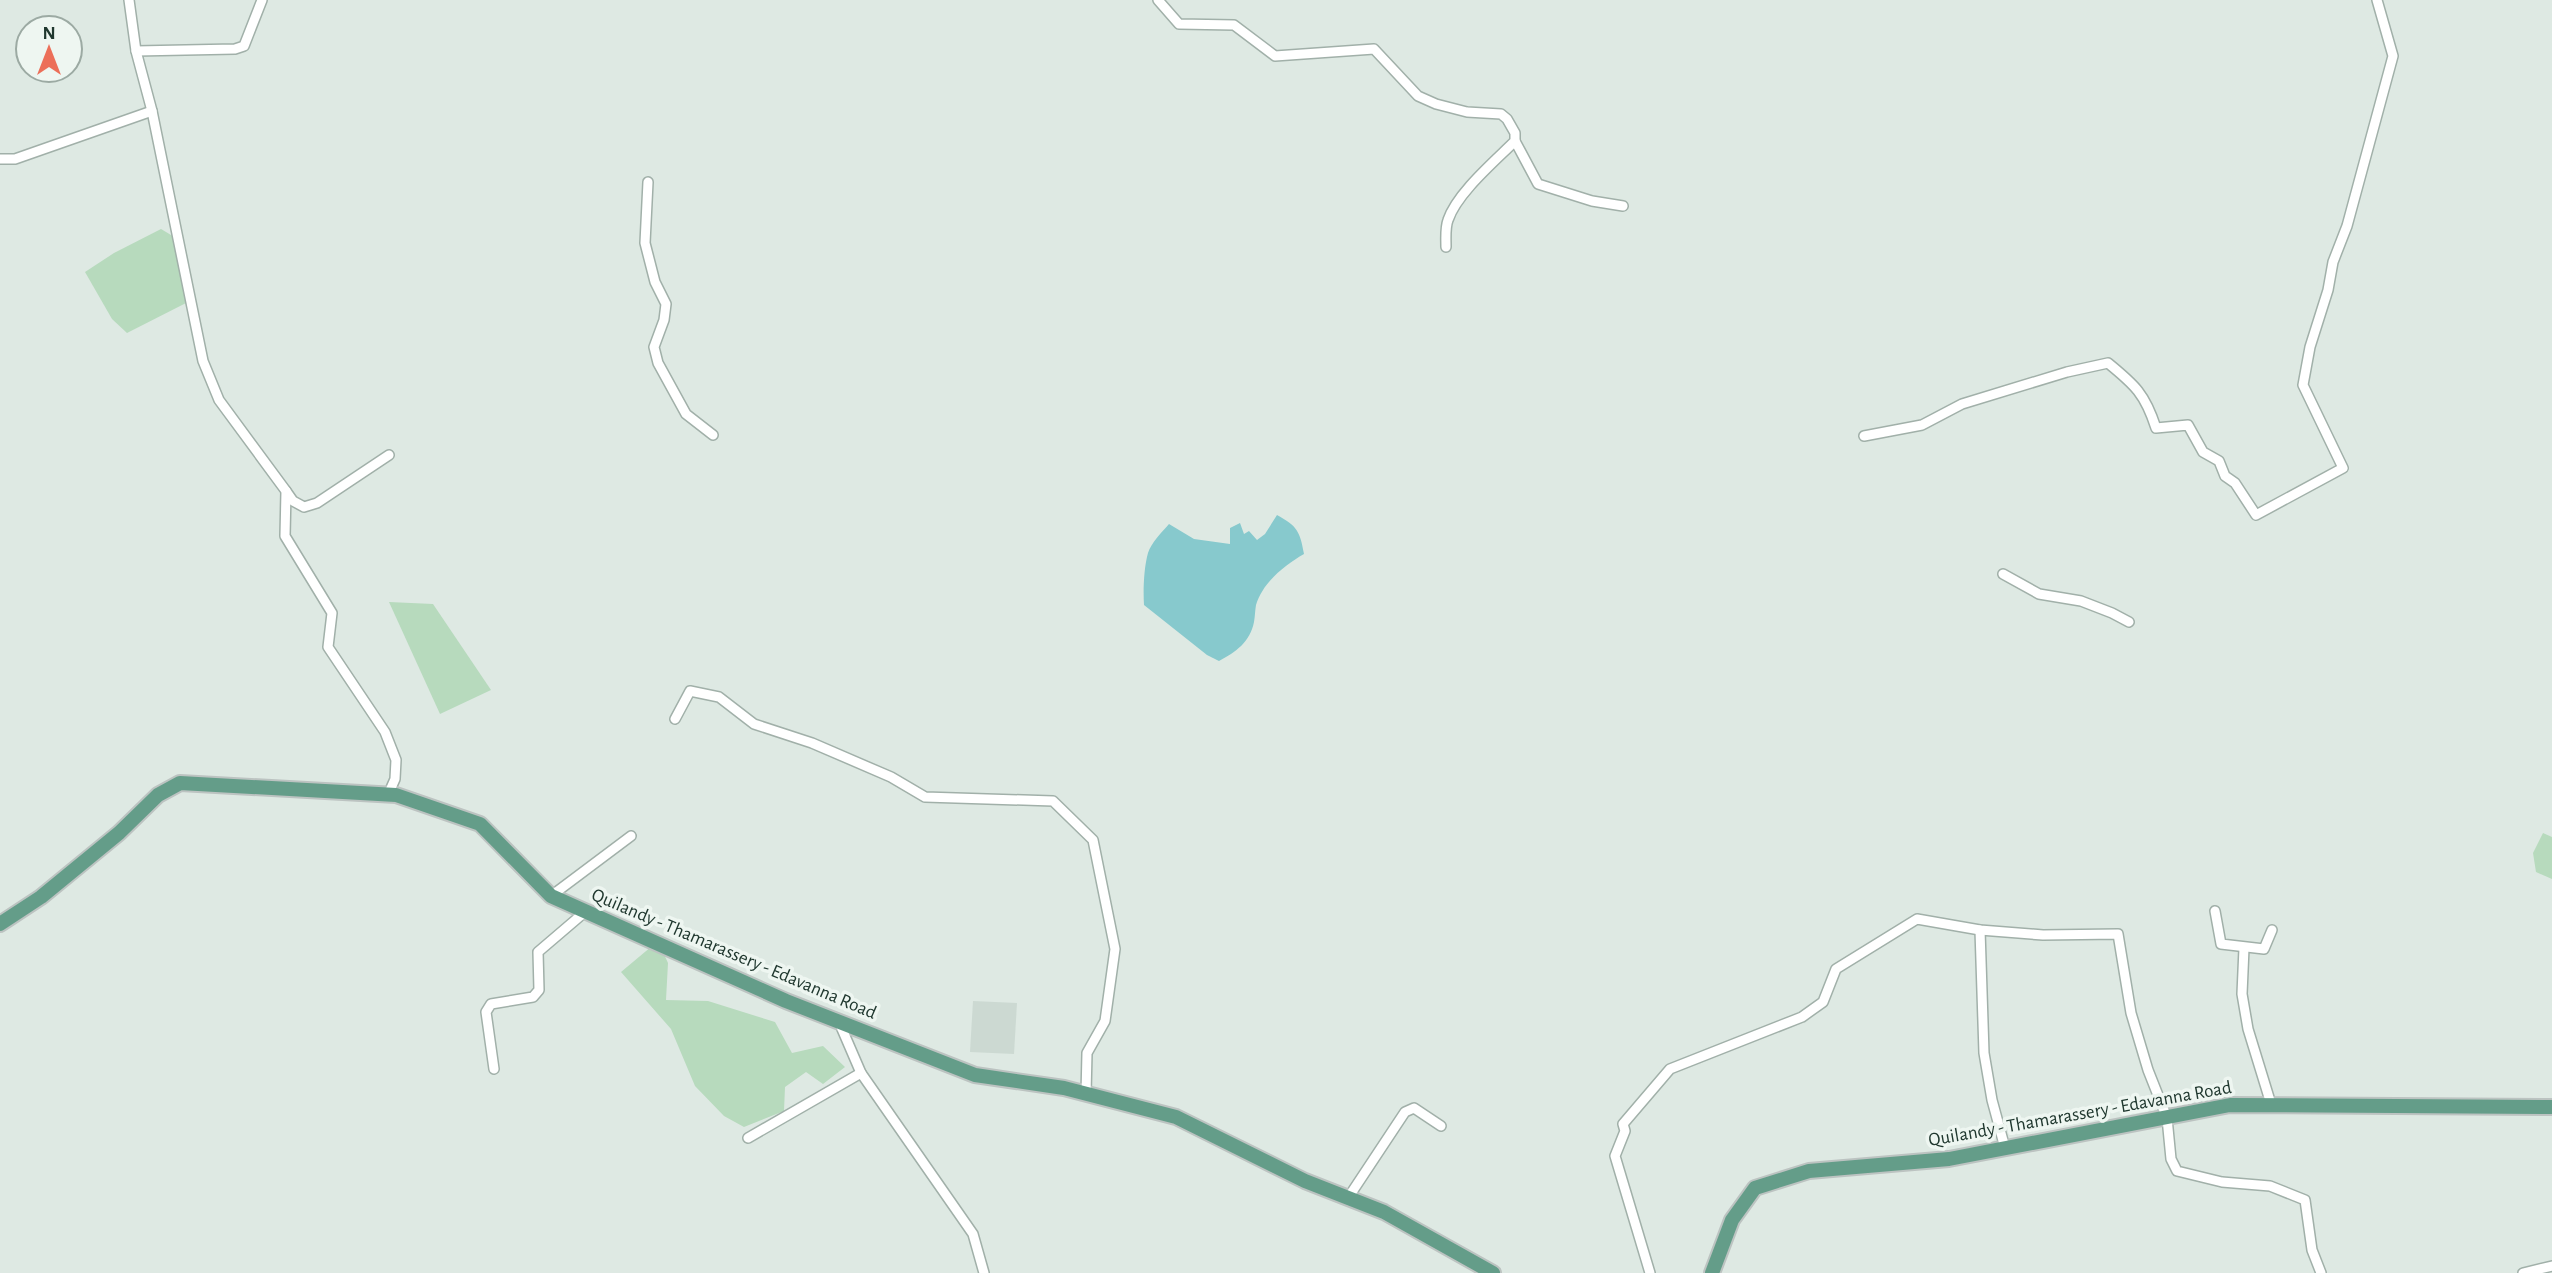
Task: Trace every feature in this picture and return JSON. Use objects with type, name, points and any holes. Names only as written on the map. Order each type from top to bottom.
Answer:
[{"type":"main road","name":"Quilandy - Thamarassery - Edavanna Road","points":[[0,924],[41,897],[119,833],[158,795],[180,783],[396,795],[480,824],[551,896],[786,1001],[975,1075],[1064,1088],[1176,1117],[1305,1181],[1384,1212],[1493,1273]]},
{"type":"main road","name":"Quilandy - Thamarassery - Edavanna Road","points":[[1712,1273],[1732,1220],[1755,1188],[1809,1171],[1949,1159],[2230,1105],[2552,1107]]},
{"type":"street","points":[[129,0],[136,51],[152,111],[203,361],[219,400],[293,501],[304,507],[317,503],[389,455]]},
{"type":"street","points":[[136,51],[235,49],[244,46],[262,0]]},
{"type":"street","points":[[1158,0],[1179,24],[1234,25],[1275,56],[1374,49],[1418,96],[1436,104],[1467,111],[1501,114],[1515,133],[1515,141],[1538,184],[1592,201],[1623,206]]},
{"type":"street","points":[[1864,436],[1922,425],[1962,404],[2067,372],[2108,363],[2136,386],[2150,408],[2156,428],[2188,425],[2203,452],[2219,461],[2225,476],[2235,483],[2256,515],[2343,468],[2303,386],[2310,347],[2328,290],[2333,262],[2347,226],[2393,56],[2377,0]]},
{"type":"street","points":[[0,159],[15,159],[152,111]]},
{"type":"street","points":[[1446,247],[1447,222],[1452,212],[1469,188],[1515,141]]},
{"type":"street","points":[[648,182],[645,243],[655,282],[666,304],[664,320],[654,347],[658,363],[686,414],[713,435]]},
{"type":"street","points":[[286,491],[285,536],[332,613],[328,647],[386,732],[396,760],[395,779],[388,795]]},
{"type":"street","points":[[2003,574],[2039,594],[2081,601],[2129,622]]},
{"type":"street","points":[[675,719],[690,691],[719,697],[754,724],[812,743],[880,772],[925,797],[1053,801],[1093,840],[1115,949],[1105,1021],[1087,1053],[1086,1094]]},
{"type":"street","points":[[551,896],[631,836]]},
{"type":"street","points":[[494,1069],[486,1012],[491,1004],[533,997],[539,990],[538,952],[586,911]]},
{"type":"street","points":[[2216,911],[2221,944],[2264,949],[2272,930]]},
{"type":"street","points":[[1650,1273],[1615,1156],[1625,1131],[1623,1124],[1670,1069],[1802,1017],[1823,1002],[1836,969],[1917,919],[1980,930],[2043,936],[2118,934],[2137,1038],[2167,1118],[2171,1159],[2177,1171],[2222,1182],[2270,1186],[2305,1200],[2312,1250],[2321,1273]]},
{"type":"street","points":[[1980,930],[1984,1053],[1992,1100],[2006,1148]]},
{"type":"street","points":[[2244,948],[2242,994],[2248,1029],[2271,1104]]},
{"type":"street","points":[[839,1022],[861,1073],[934,1174],[973,1234],[984,1273]]},
{"type":"street","points":[[748,1138],[861,1073]]},
{"type":"street","points":[[1348,1198],[1405,1112],[1415,1108],[1441,1126]]},
{"type":"street","points":[[2523,1273],[2552,1266]]},
{"type":"shaded area","points":[[973,1001],[1017,1003],[1014,1054],[970,1052]]},
{"type":"green space","points":[[161,229],[176,238],[188,302],[127,333],[112,319],[85,272],[114,253]]},
{"type":"green space","points":[[389,602],[433,604],[491,690],[440,714]]},
{"type":"green space","points":[[2543,833],[2552,837],[2552,879],[2536,872],[2533,853]]},
{"type":"green space","points":[[658,941],[668,963],[666,1000],[708,1001],[775,1022],[792,1053],[823,1046],[845,1067],[823,1084],[806,1072],[785,1087],[784,1111],[744,1127],[724,1116],[695,1086],[671,1029],[621,972]]},
{"type":"water","points":[[1277,515],[1296,530],[1304,554],[1269,582],[1259,597],[1249,635],[1231,654],[1219,661],[1207,655],[1144,605],[1148,553],[1169,524],[1194,539],[1230,544],[1230,528],[1240,523],[1244,534],[1249,531],[1257,540],[1265,534]]}]
